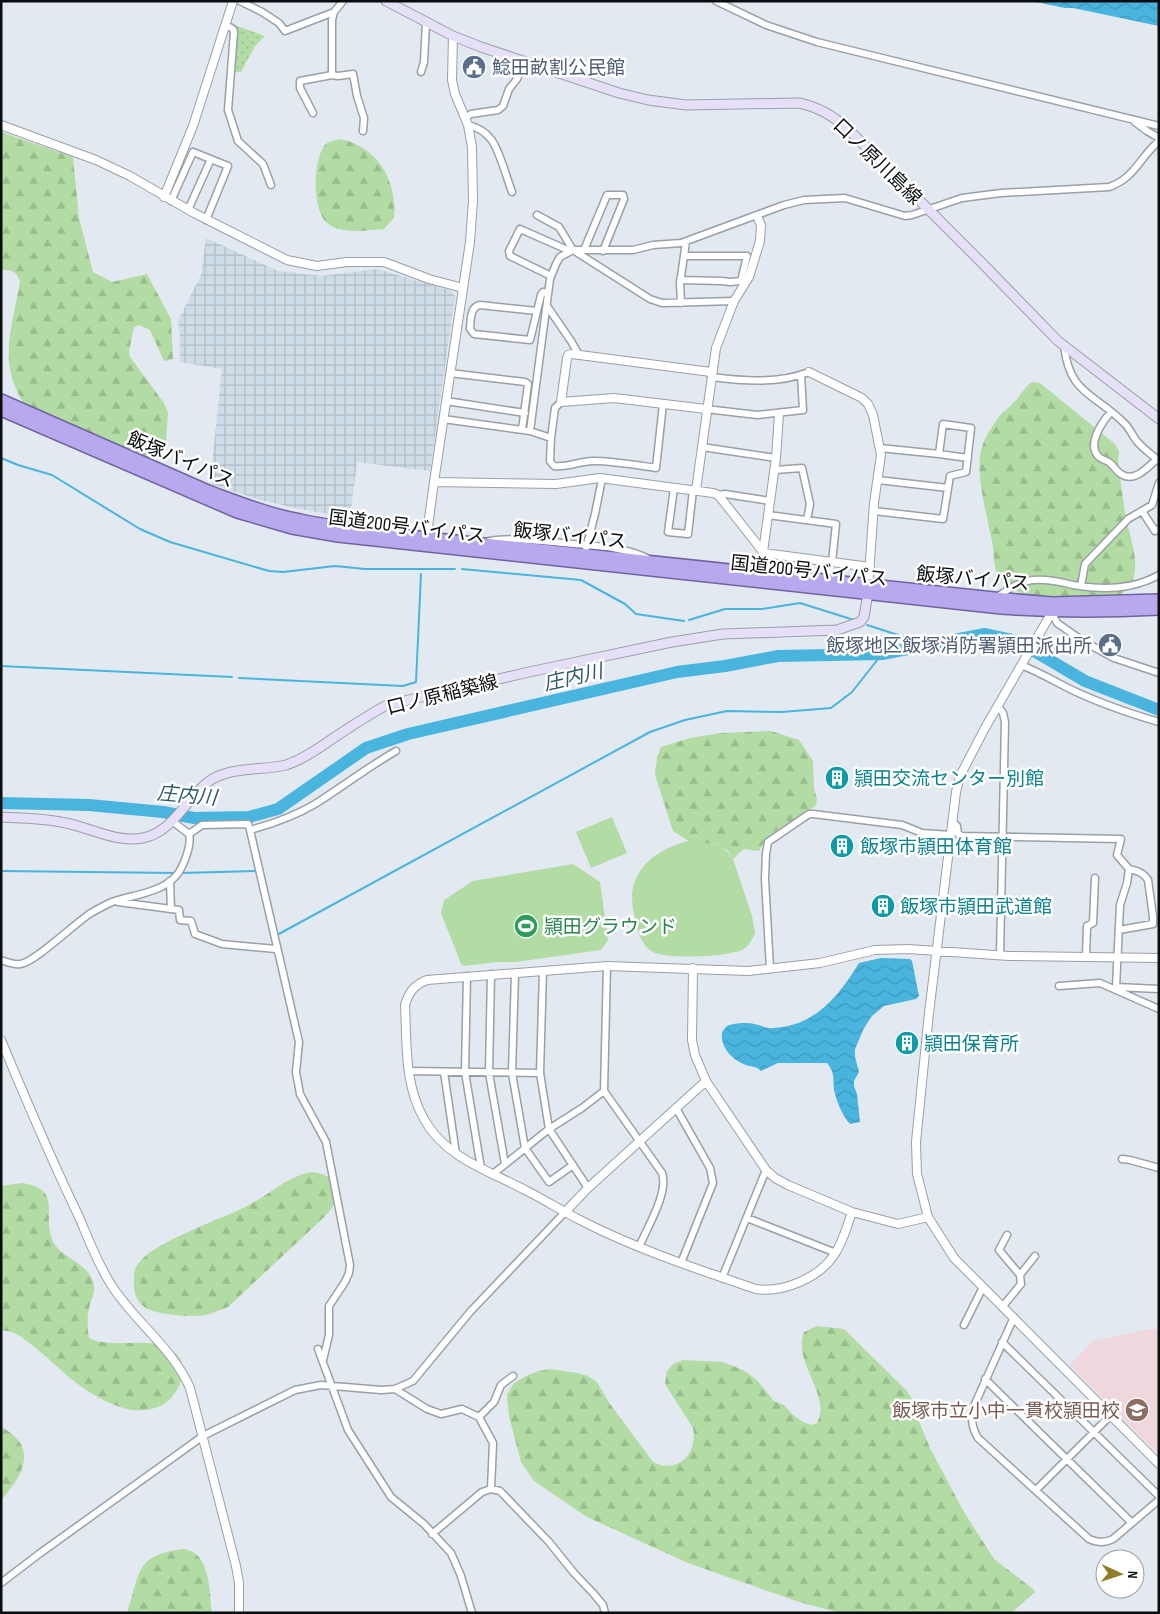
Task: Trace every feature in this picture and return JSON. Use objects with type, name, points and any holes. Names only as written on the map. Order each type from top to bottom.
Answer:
[{"type":"highway","name":"飯塚バイパス","points":[[1,400],[208,491],[241,504],[309,522],[426,542],[586,550],[657,562],[868,589],[994,598],[1052,607],[1159,600]]},
{"type":"highway","name":"国道200号バイパス","points":[[1,410],[237,512],[292,528],[338,536],[426,542],[868,589],[1001,608],[1052,607],[1097,612],[1159,608]]},
{"type":"main road","name":"口ノ原川島線","points":[[386,1],[453,36],[481,47],[617,92],[648,100],[686,105],[799,103],[817,108],[844,125],[1064,345],[1159,419]]},
{"type":"main road","name":"口ノ原稲築線","points":[[1,817],[58,821],[112,837],[134,839],[154,835],[172,821],[200,789],[212,779],[222,774],[287,764],[316,750],[387,705],[510,676],[672,642],[723,634],[837,630],[860,622],[864,617],[868,589]]},
{"type":"street","points":[[167,199],[193,126],[233,1]]},
{"type":"street","points":[[240,1],[262,12],[286,30],[334,12],[343,1]]},
{"type":"street","points":[[716,1],[766,25],[817,42],[1159,126]]},
{"type":"street","points":[[332,75],[334,12]]},
{"type":"street","points":[[422,72],[426,22]]},
{"type":"street","points":[[226,25],[233,29],[234,32],[228,110],[238,141],[263,164],[271,185]]},
{"type":"street","points":[[426,542],[470,242],[473,201],[472,147],[467,122],[455,94],[452,80],[453,36]]},
{"type":"street","points":[[467,122],[471,114],[498,110],[503,106],[509,89],[517,78],[524,61]]},
{"type":"street","points":[[313,113],[300,88],[300,81],[332,75],[353,74],[364,118],[363,131]]},
{"type":"street","points":[[526,431],[551,276],[560,257],[571,251],[633,250],[653,245],[686,242],[784,205],[823,198],[844,198],[905,216],[929,210],[962,198],[1001,193],[1109,187],[1120,183],[1128,176],[1159,140],[1133,120]]},
{"type":"street","points":[[467,122],[490,137],[499,153],[512,192]]},
{"type":"street","points":[[1,124],[96,160],[130,176],[206,220],[287,260],[317,266],[347,262],[384,262],[429,279],[463,288]]},
{"type":"street","points":[[167,199],[193,152],[228,166],[206,220]]},
{"type":"street","points":[[188,210],[210,159]]},
{"type":"street","points":[[584,250],[607,195],[623,195],[624,199],[603,251]]},
{"type":"street","points":[[537,216],[559,227],[571,251]]},
{"type":"street","points":[[680,280],[730,282],[741,280],[761,232],[761,225],[757,216]]},
{"type":"street","points":[[551,276],[510,256],[509,251],[520,228],[571,251],[650,299],[662,303],[734,301]]},
{"type":"street","points":[[680,303],[680,280],[686,242]]},
{"type":"street","points":[[684,256],[751,256]]},
{"type":"street","points":[[674,488],[668,532],[688,534],[716,348],[734,301],[749,277],[751,256]]},
{"type":"street","points":[[537,311],[476,306],[473,309],[470,329],[474,334],[530,340],[541,295],[543,292],[548,293]]},
{"type":"street","points":[[547,306],[579,355]]},
{"type":"street","points":[[1064,345],[1065,359],[1072,379],[1124,424],[1135,440],[1158,460],[1138,474],[1128,477],[1123,476],[1108,461],[1100,458],[1096,452],[1096,432],[1110,412]]},
{"type":"street","points":[[663,404],[656,468],[602,461],[554,466],[550,460],[555,408],[561,402],[568,355],[579,355],[749,381],[801,375],[809,372],[862,398],[868,404],[873,414],[880,448],[881,467],[874,511],[868,589]]},
{"type":"street","points":[[450,373],[525,382],[528,384],[525,413],[526,431]]},
{"type":"street","points":[[561,402],[614,398],[756,415],[779,414],[803,410],[801,375]]},
{"type":"street","points":[[446,401],[525,413]]},
{"type":"street","points":[[762,552],[775,470],[779,414]]},
{"type":"street","points":[[443,418],[526,431],[552,438]]},
{"type":"street","points":[[874,511],[943,519],[950,476],[966,472],[971,428],[943,424],[939,454]]},
{"type":"street","points":[[702,447],[776,458]]},
{"type":"street","points":[[880,448],[968,458]]},
{"type":"street","points":[[775,470],[802,468],[810,504],[807,520]]},
{"type":"street","points":[[434,482],[556,484],[602,479],[770,501]]},
{"type":"street","points":[[586,550],[602,479]]},
{"type":"street","points":[[878,480],[948,488]]},
{"type":"street","points":[[1081,586],[1086,564],[1128,519],[1152,505],[1159,483]]},
{"type":"street","points":[[718,495],[762,552],[870,567]]},
{"type":"street","points":[[1142,511],[1155,531],[1159,530]]},
{"type":"street","points":[[768,515],[836,524],[832,562]]},
{"type":"street","points":[[994,598],[1028,580],[1057,581],[1081,586],[1118,589],[1135,585],[1159,575]]},
{"type":"street","points":[[1052,607],[960,776],[952,821],[916,1142],[917,1174],[928,1217],[954,1258],[1159,1464]]},
{"type":"street","points":[[1052,607],[1057,623],[1083,641],[1114,658],[1159,673]]},
{"type":"street","points":[[1021,664],[1070,689],[1123,712],[1159,722]]},
{"type":"street","points":[[998,706],[1003,713],[1005,722],[1000,955]]},
{"type":"street","points":[[250,830],[287,818],[314,804],[396,751]]},
{"type":"street","points":[[770,969],[765,879],[768,842],[809,814],[902,825],[922,833],[951,835]]},
{"type":"street","points":[[172,821],[190,834]]},
{"type":"street","points":[[952,821],[957,826],[958,834],[962,836],[1121,839],[1117,855],[1129,869],[1140,872],[1148,880],[1153,916],[1152,924],[1119,930]]},
{"type":"street","points":[[190,834],[202,825],[248,824],[250,830],[299,1042],[296,1072],[300,1094],[326,1142],[350,1265],[346,1282],[329,1306],[329,1335],[323,1360]]},
{"type":"street","points":[[1,960],[18,964],[34,958],[91,913],[116,901],[157,888],[170,881],[176,876],[183,861],[190,844],[190,834]]},
{"type":"street","points":[[1116,988],[1120,905],[1129,869]]},
{"type":"street","points":[[1086,957],[1087,926],[1093,923],[1094,878]]},
{"type":"street","points":[[170,881],[172,909]]},
{"type":"street","points":[[116,901],[179,910],[180,920],[191,921],[195,934],[222,944],[276,949]]},
{"type":"street","points":[[852,1212],[836,1254],[820,1271],[785,1288],[769,1291],[756,1289],[681,1263],[579,1220],[566,1211],[456,1154],[435,1136],[423,1119],[411,1088],[405,1005],[409,993],[418,984],[427,980],[467,976],[607,966],[748,971],[820,963],[875,950],[908,949],[1000,955],[1159,958]]},
{"type":"street","points":[[607,966],[604,1091],[662,1173],[664,1183],[640,1247]]},
{"type":"street","points":[[694,968],[692,1040],[694,1055],[706,1081],[766,1170],[775,1178],[788,1185],[852,1212],[898,1224],[928,1217]]},
{"type":"street","points":[[543,971],[540,1073],[549,1129],[588,1188]]},
{"type":"street","points":[[515,973],[512,1073],[525,1148],[549,1182],[573,1165]]},
{"type":"street","points":[[491,974],[489,1072],[505,1164]]},
{"type":"street","points":[[467,976],[465,1072],[481,1168]]},
{"type":"street","points":[[1059,986],[1100,983],[1116,988],[1159,1009]]},
{"type":"street","points":[[1116,988],[1159,989]]},
{"type":"street","points":[[1,1040],[60,1177],[111,1285],[129,1310],[170,1354],[183,1372],[190,1388],[236,1566],[239,1613]]},
{"type":"street","points":[[409,1071],[540,1073]]},
{"type":"street","points":[[444,1072],[456,1154]]},
{"type":"street","points":[[1,1584],[39,1554],[203,1436],[295,1390],[310,1386],[381,1390],[404,1386],[420,1374],[470,1312],[588,1188],[706,1081]]},
{"type":"street","points":[[493,1174],[549,1129],[604,1091]]},
{"type":"street","points":[[676,1108],[710,1168],[713,1177],[709,1195],[681,1263]]},
{"type":"street","points":[[1122,1159],[1159,1168]]},
{"type":"street","points":[[722,1278],[766,1170]]},
{"type":"street","points":[[747,1218],[836,1254]]},
{"type":"street","points":[[1003,1306],[1021,1284],[1020,1275],[999,1250],[1006,1235]]},
{"type":"street","points":[[1020,1275],[1035,1256]]},
{"type":"street","points":[[964,1325],[983,1287]]},
{"type":"street","points":[[1014,1318],[974,1406],[971,1418],[978,1438],[1090,1539],[1098,1542],[1113,1539],[1159,1500]]},
{"type":"street","points":[[1002,1342],[1159,1496]]},
{"type":"street","points":[[318,1348],[348,1430],[391,1497],[424,1524],[451,1553],[461,1576],[472,1613]]},
{"type":"street","points":[[479,1417],[494,1402],[502,1385],[513,1376]]},
{"type":"street","points":[[985,1379],[1068,1458],[1132,1523]]},
{"type":"street","points":[[395,1389],[427,1410],[441,1414],[462,1409],[479,1417],[493,1443],[491,1490]]},
{"type":"street","points":[[1036,1490],[1111,1415]]},
{"type":"street","points":[[432,1534],[482,1492],[500,1491],[549,1542],[603,1605],[605,1613]]},
{"type":"shaded area","points":[[206,238],[278,271],[322,276],[377,269],[449,290],[455,296],[430,471],[357,462],[350,518],[261,500],[210,484],[222,369],[180,362],[178,321],[201,275]]},
{"type":"shaded area","name":"飯塚市立小中一貫校頴田校","points":[[1159,1329],[1159,1455],[1070,1365],[1092,1341]]},
{"type":"green space","points":[[237,26],[265,36],[255,46],[241,72],[233,72]]},
{"type":"green space","points":[[1,132],[73,157],[79,218],[93,272],[112,282],[147,274],[171,319],[173,359],[164,361],[150,330],[139,325],[134,327],[129,351],[130,357],[164,403],[168,413],[166,442],[151,458],[140,462],[27,410],[17,390],[10,366],[9,342],[20,282],[14,272],[1,270]]},
{"type":"green space","points":[[341,139],[354,143],[366,150],[383,168],[389,179],[394,204],[394,218],[384,229],[354,231],[339,229],[327,223],[322,217],[316,186],[320,153],[326,144]]},
{"type":"green space","points":[[1032,382],[1040,383],[1115,444],[1119,451],[1118,459],[1126,520],[1133,545],[1135,563],[1131,584],[1128,589],[1120,594],[1080,600],[1037,597],[1010,588],[999,577],[994,562],[992,541],[982,492],[979,466],[980,454],[989,431],[1003,412],[1014,403]]},
{"type":"green space","points":[[771,731],[799,740],[813,761],[816,805],[766,838],[759,851],[744,849],[733,859],[728,851],[715,844],[689,841],[673,831],[655,775],[657,757],[661,747],[690,738],[721,733]]},
{"type":"green space","points":[[612,817],[627,853],[591,868],[576,832]]},
{"type":"green space","points":[[689,841],[719,846],[733,859],[752,916],[755,933],[744,949],[712,956],[669,956],[651,951],[641,938],[632,901],[633,887],[637,876],[643,867],[659,853]]},
{"type":"green space","name":"頴田グラウンド","points":[[573,864],[600,882],[608,940],[601,950],[516,962],[464,966],[461,964],[441,913],[444,900],[473,881]]},
{"type":"green space","points":[[311,1172],[328,1177],[335,1185],[336,1197],[333,1207],[228,1307],[210,1314],[185,1316],[157,1312],[143,1306],[139,1302],[134,1286],[134,1274],[136,1266],[146,1256],[171,1240],[245,1207],[285,1182]]},
{"type":"green space","points":[[22,1183],[35,1186],[47,1196],[52,1239],[61,1252],[87,1271],[91,1278],[94,1289],[88,1316],[89,1338],[101,1342],[149,1343],[158,1345],[166,1347],[179,1358],[183,1372],[179,1387],[164,1404],[154,1408],[138,1410],[123,1408],[107,1402],[68,1376],[20,1336],[1,1330],[1,1186]]},
{"type":"green space","points":[[817,1326],[844,1329],[907,1391],[913,1401],[930,1448],[964,1512],[994,1559],[1035,1592],[1011,1613],[842,1613],[802,1603],[688,1563],[587,1517],[534,1481],[521,1462],[509,1416],[507,1395],[514,1383],[528,1375],[549,1369],[577,1373],[588,1376],[597,1382],[610,1404],[653,1462],[662,1465],[678,1464],[684,1459],[689,1453],[694,1437],[693,1428],[665,1384],[667,1371],[673,1364],[683,1360],[723,1362],[743,1370],[756,1379],[774,1401],[784,1405],[803,1422],[811,1425],[817,1423],[820,1401],[803,1355],[802,1343],[804,1332]]},
{"type":"green space","points":[[1,1427],[13,1435],[20,1443],[24,1452],[24,1461],[16,1481],[1,1500]]},
{"type":"green space","points":[[184,1549],[193,1552],[204,1565],[209,1584],[212,1613],[127,1613],[138,1576],[148,1561],[168,1552]]},
{"type":"water","points":[[1031,1],[1159,1],[1159,26],[1073,8]]},
{"type":"water","points":[[881,958],[910,959],[912,961],[919,996],[916,999],[884,1006],[872,1016],[864,1028],[855,1049],[859,1072],[854,1081],[854,1086],[857,1094],[860,1122],[850,1124],[842,1113],[835,1094],[830,1066],[827,1063],[778,1063],[761,1071],[756,1067],[736,1060],[725,1048],[722,1032],[727,1026],[748,1023],[770,1028],[801,1022],[834,998],[859,963]]},
{"type":"waterway","points":[[1,458],[52,475],[140,529],[170,542],[269,571],[283,572],[335,566],[365,569],[455,569]]},
{"type":"waterway","points":[[462,569],[581,580],[625,604],[636,614],[684,621]]},
{"type":"waterway","points":[[239,678],[403,686],[416,682],[421,574]]},
{"type":"waterway","points":[[689,620],[725,609],[762,609],[800,603],[854,620]]},
{"type":"waterway","points":[[867,625],[929,645]]},
{"type":"waterway","name":"庄内川","points":[[1,803],[89,805],[163,812],[194,818],[249,817],[278,809],[366,748],[408,734],[677,672],[725,666],[778,656],[882,654],[985,634],[1017,641],[1085,681],[1159,710]]},
{"type":"waterway","points":[[277,935],[650,732],[685,720],[727,711],[782,712],[831,708],[852,692],[882,654]]},
{"type":"waterway","points":[[1,666],[232,677]]},
{"type":"waterway","points":[[1,871],[176,873]]},
{"type":"waterway","points":[[181,873],[259,871]]},
{"type":"place","name":"鯰田畝割公民館","points":[[474,67]]},
{"type":"place","name":"飯塚地区飯塚消防署頴田派出所","points":[[1110,645]]},
{"type":"place","name":"頴田交流センター別館","points":[[837,778]]},
{"type":"place","name":"飯塚市頴田体育館","points":[[842,846]]},
{"type":"place","name":"飯塚市頴田武道館","points":[[883,906]]},
{"type":"place","name":"頴田グラウンド","points":[[526,926]]},
{"type":"place","name":"頴田保育所","points":[[907,1043]]},
{"type":"place","name":"飯塚市立小中一貫校頴田校","points":[[1137,1410]]}]
